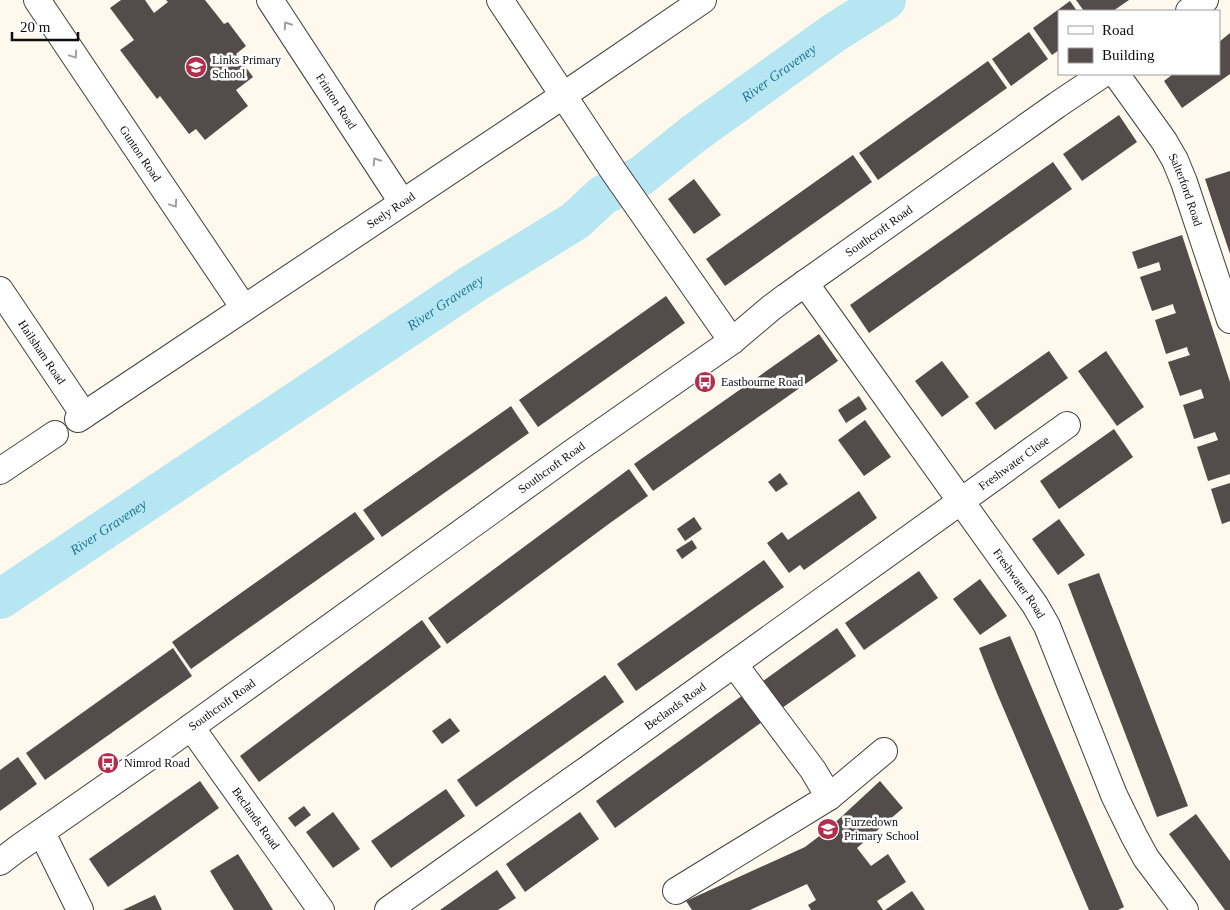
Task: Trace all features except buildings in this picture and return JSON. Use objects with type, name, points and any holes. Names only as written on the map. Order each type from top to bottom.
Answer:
[{"type":"street","name":"Gunton Road","points":[[37,0],[244,308]]},
{"type":"street","name":"Frinton Road","points":[[270,0],[402,202]]},
{"type":"street","points":[[500,0],[614,172],[732,341]]},
{"type":"street","name":"Seely Road","points":[[81,417],[564,95],[703,0]]},
{"type":"street","points":[[1190,10],[1204,0]]},
{"type":"street","name":"Southcroft Road","points":[[0,862],[573,452],[732,341],[770,308],[1102,75]]},
{"type":"street","name":"Salterford Road","points":[[1117,75],[1164,141],[1175,160],[1230,320]]},
{"type":"street","name":"Freshwater Road","points":[[805,283],[1035,604],[1047,626],[1114,795],[1134,836],[1146,858],[1185,910]]},
{"type":"street","name":"Hailsham Road","points":[[0,290],[81,417]]},
{"type":"street","name":"Freshwater Close","points":[[961,501],[1067,425]]},
{"type":"street","points":[[0,471],[55,434]]},
{"type":"street","name":"Beclands Road","points":[[388,910],[961,501]]},
{"type":"street","points":[[734,664],[813,770],[829,797]]},
{"type":"street","name":"Beclands Road","points":[[191,727],[321,910]]},
{"type":"street","points":[[676,891],[829,797],[884,751]]},
{"type":"street","points":[[42,832],[80,910]]},
{"type":"waterway","name":"River Graveney","points":[[0,599],[474,283],[575,221],[603,195],[641,176],[692,135],[835,32],[886,0]]},
{"type":"place","name":"Links Primary School","points":[[196,67]]},
{"type":"place","name":"Eastbourne Road","points":[[705,382]]},
{"type":"place","name":"Nimrod Road","points":[[108,763]]},
{"type":"place","name":"Furzedown Primary School","points":[[828,829]]}]
